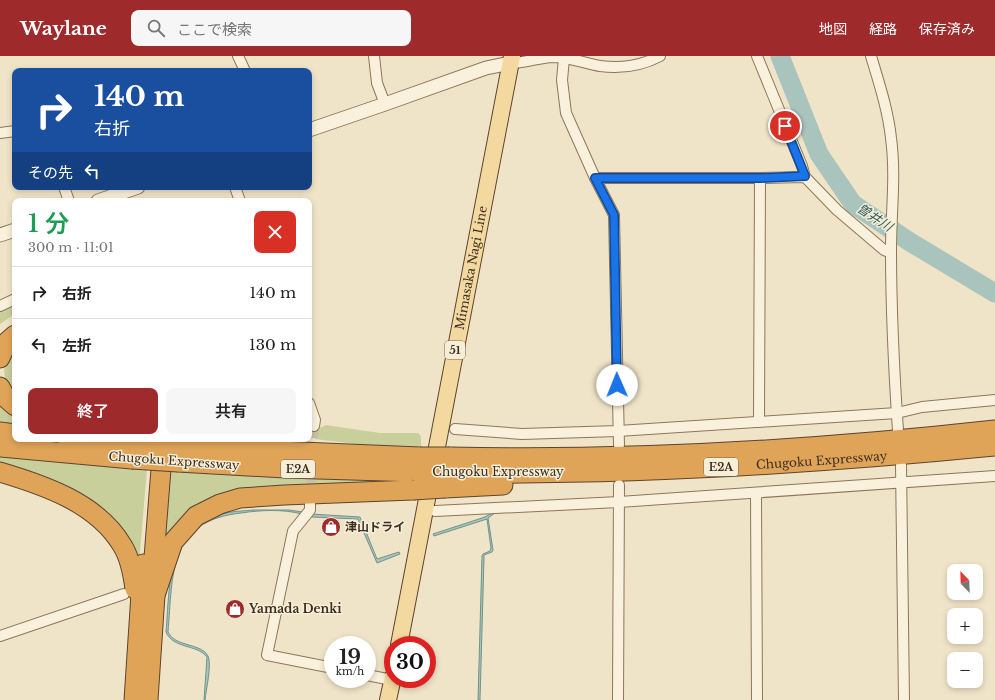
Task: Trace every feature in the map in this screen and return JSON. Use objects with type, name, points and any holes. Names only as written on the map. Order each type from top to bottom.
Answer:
[{"type":"highway","points":[[0,331],[12,324]]},
{"type":"highway","points":[[0,358],[7,342],[12,338]]},
{"type":"highway","points":[[0,387],[6,398],[12,403]]},
{"type":"highway","name":"Chugoku Expressway","points":[[447,473],[592,457],[790,448],[921,438],[995,430]]},
{"type":"highway","points":[[0,432],[12,434]]},
{"type":"highway","name":"Chugoku Expressway","points":[[115,442],[139,447]]},
{"type":"highway","name":"Chugoku Expressway","points":[[0,447],[139,447],[173,449],[284,468],[419,465],[447,473],[592,472],[686,469],[804,463],[995,446]]},
{"type":"highway","points":[[134,700],[139,618],[139,447]]},
{"type":"highway","points":[[148,700],[155,595],[153,570],[173,449]]},
{"type":"highway","points":[[0,472],[34,482],[68,498],[95,514],[113,532],[123,545],[130,564],[139,618]]},
{"type":"highway","points":[[155,595],[173,542],[196,516],[220,504],[240,498],[277,495],[412,490],[447,473]]},
{"type":"main road","name":"Mimasaka Nagi Line","points":[[401,636],[511,59]]},
{"type":"main road","points":[[388,700],[391,688]]},
{"type":"street","points":[[238,56],[244,68]]},
{"type":"street","points":[[374,56],[377,83],[385,104]]},
{"type":"street","points":[[312,129],[511,59],[523,63],[551,57],[564,58],[575,59],[599,66],[619,68],[634,66],[660,56]]},
{"type":"street","points":[[757,56],[805,176],[837,210],[884,250],[891,250]]},
{"type":"street","points":[[870,56],[887,111],[891,139],[894,188],[891,250],[898,431]]},
{"type":"street","points":[[564,58],[562,80],[566,113],[595,178],[614,215],[619,445]]},
{"type":"street","points":[[0,133],[12,131]]},
{"type":"street","points":[[595,178],[760,178],[805,176]]},
{"type":"street","points":[[759,422],[760,178]]},
{"type":"street","points":[[107,198],[129,190]]},
{"type":"street","points":[[0,235],[12,231]]},
{"type":"street","points":[[0,306],[12,300]]},
{"type":"street","points":[[455,429],[522,434],[618,431],[897,413],[922,407],[995,400]]},
{"type":"street","points":[[901,465],[904,700]]},
{"type":"street","points":[[434,511],[619,502],[995,476]]},
{"type":"street","points":[[618,700],[619,485]]},
{"type":"street","points":[[756,493],[757,700]]},
{"type":"street","points":[[310,498],[310,510],[293,531],[268,655],[324,666]]},
{"type":"street","points":[[0,636],[124,594]]},
{"type":"green space","points":[[12,303],[12,316],[0,324],[0,309]]},
{"type":"green space","points":[[12,348],[12,393],[4,370],[7,358]]},
{"type":"green space","points":[[0,398],[12,410],[12,425],[0,423]]},
{"type":"green space","points":[[326,425],[380,433],[418,433],[421,436],[421,448],[380,447],[315,439],[317,429]]},
{"type":"green space","points":[[0,455],[147,469],[138,575],[120,533],[0,467]]},
{"type":"green space","points":[[165,470],[395,480],[401,482],[219,499],[162,557]]},
{"type":"water","points":[[253,510],[272,510],[241,513],[217,518],[200,527],[187,539],[179,553],[171,590],[168,632],[171,637],[176,640],[200,649],[208,656],[209,671],[204,700],[207,657],[197,650],[174,641],[166,632],[171,578],[174,561],[190,532],[204,521],[226,513]]},
{"type":"water","points":[[272,510],[303,512],[302,514]]},
{"type":"water","points":[[495,511],[509,512],[495,513],[488,518],[493,550],[492,552],[484,555],[480,700],[478,700],[482,556],[490,551],[491,548],[487,519],[434,536],[433,534],[485,517]]},
{"type":"water","points":[[311,514],[360,517],[377,559],[399,552],[400,554],[377,563],[358,519],[312,517],[310,516]]},
{"type":"waterway","name":"曽井川","points":[[780,56],[819,154],[853,204],[910,242],[995,293]]},
{"type":"tunnel","points":[[310,498],[314,426]]},
{"type":"place","name":"津山ドライ","points":[[331,527]]},
{"type":"place","name":"Yamada Denki","points":[[235,609]]},
{"type":"route","points":[[617,385],[614,215],[595,178],[760,178],[805,176],[785,126]]}]
